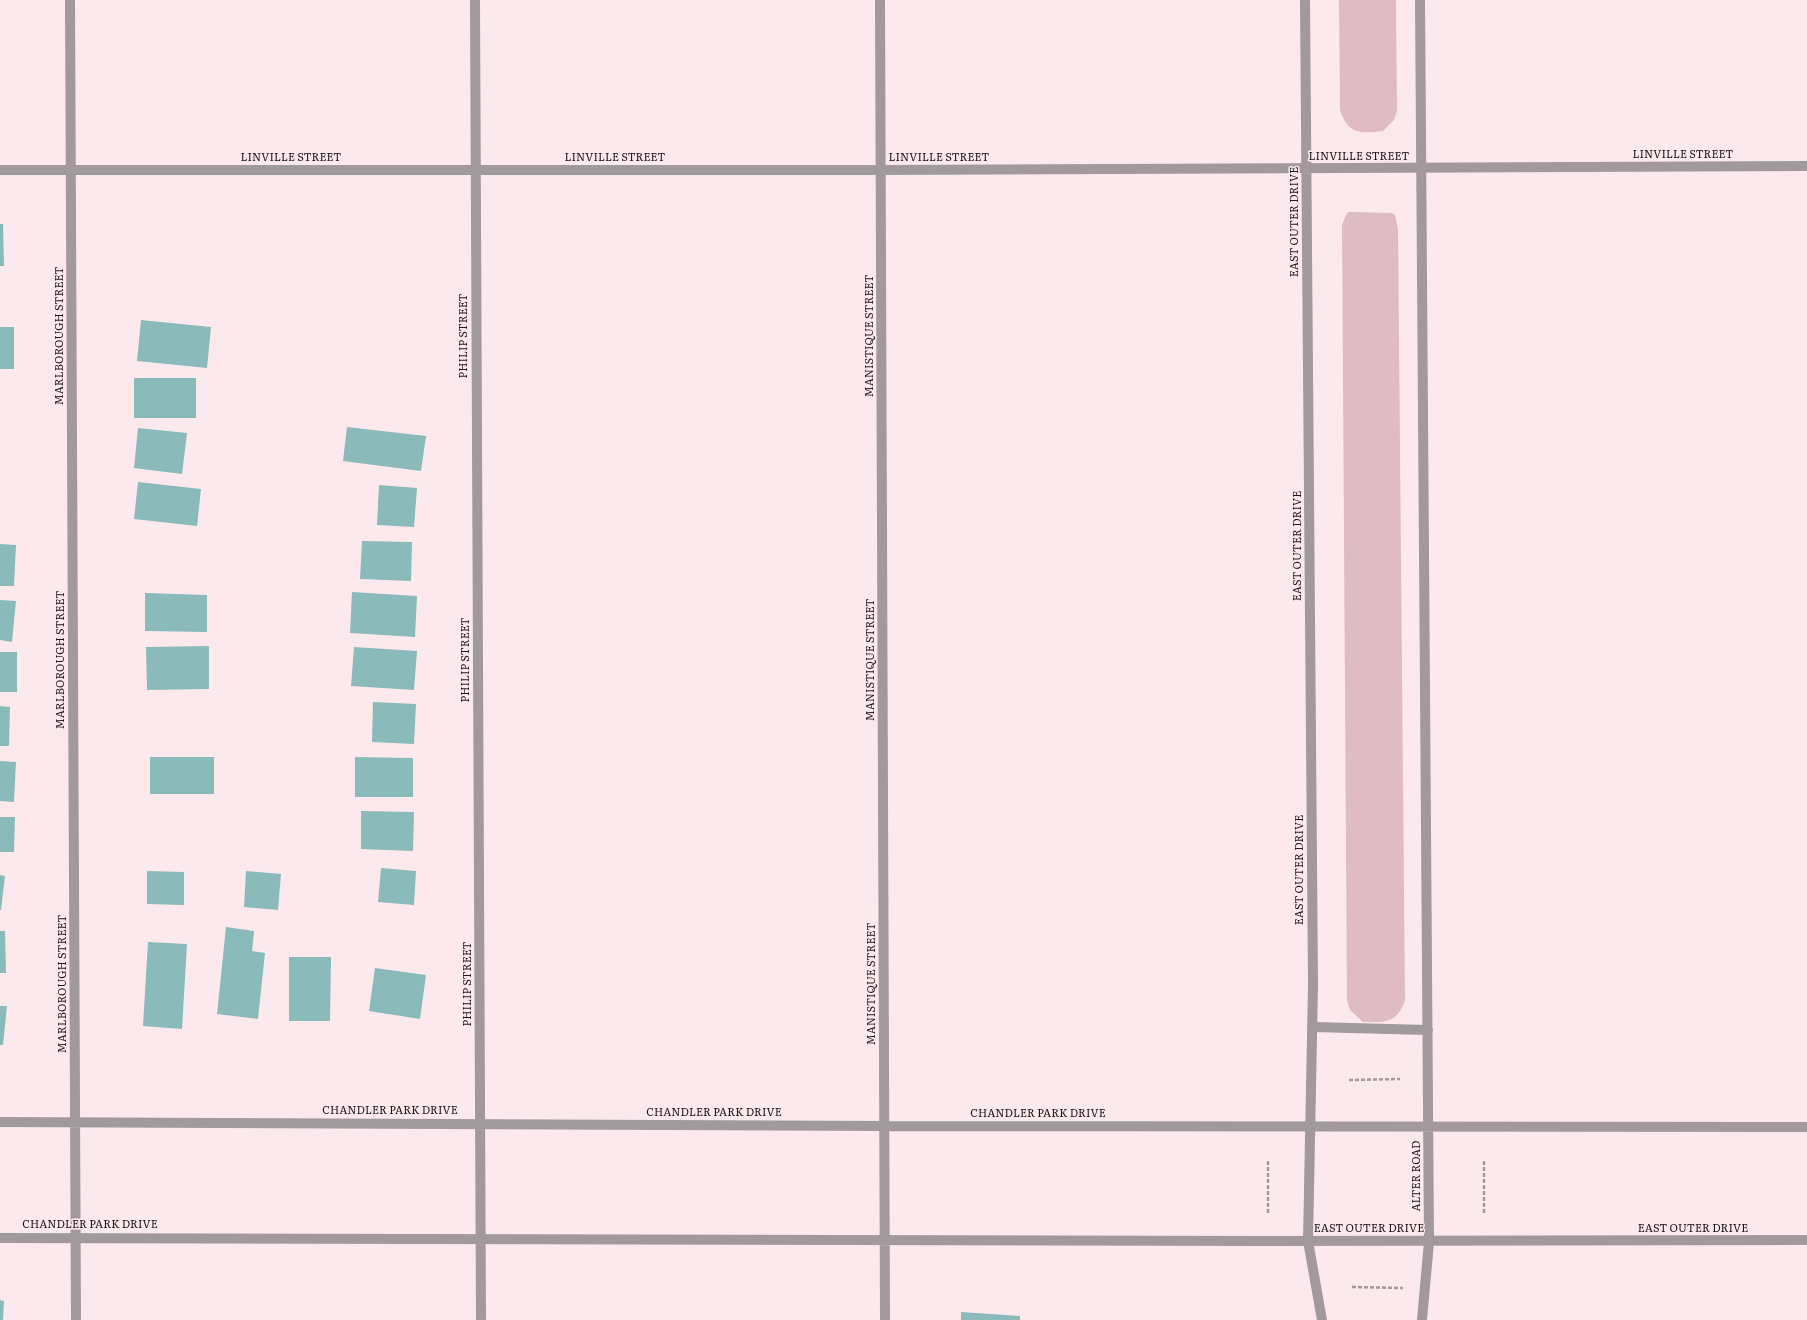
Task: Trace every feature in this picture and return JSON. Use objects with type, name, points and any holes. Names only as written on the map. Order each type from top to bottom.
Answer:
[{"type":"street","name":"MARLBOROUGH STREET","points":[[70,0],[76,1320]]},
{"type":"street","name":"PHILIP STREET","points":[[475,0],[481,1320]]},
{"type":"street","name":"MANISTIQUE STREET","points":[[880,0],[885,1320]]},
{"type":"street","name":"EAST OUTER DRIVE","points":[[1305,0],[1312,1027],[1308,1241],[1429,1242],[1807,1240]]},
{"type":"street","points":[[1420,0],[1428,1127],[1807,1127]]},
{"type":"street","name":"LINVILLE STREET","points":[[0,170],[881,170],[1807,166]]},
{"type":"street","points":[[1312,1027],[1428,1030]]},
{"type":"street","name":"CHANDLER PARK DRIVE","points":[[0,1122],[1428,1127]]},
{"type":"street","name":"ALTER ROAD","points":[[1422,1320],[1429,1242],[1428,1127]]},
{"type":"street","name":"CHANDLER PARK DRIVE","points":[[0,1238],[1308,1241]]},
{"type":"street","points":[[1308,1241],[1322,1320]]},
{"type":"path","points":[[1349,1080],[1400,1079]]},
{"type":"path","points":[[1484,1160],[1484,1213]]},
{"type":"path","points":[[1268,1161],[1268,1214]]},
{"type":"path","points":[[1352,1287],[1403,1288]]},
{"type":"shaded area","points":[[1339,0],[1396,0],[1397,111],[1394,120],[1383,131],[1356,131],[1347,124],[1340,110]]},
{"type":"shaded area","points":[[1347,213],[1392,213],[1395,215],[1398,229],[1405,1000],[1402,1008],[1394,1018],[1378,1022],[1363,1022],[1350,1010],[1347,1000],[1342,225]]},
{"type":"building","points":[[0,224],[3,224],[4,266],[0,266]]},
{"type":"building","points":[[141,320],[211,327],[207,368],[137,361]]},
{"type":"building","points":[[0,327],[14,327],[14,369],[0,369]]},
{"type":"building","points":[[134,378],[196,378],[196,418],[134,418]]},
{"type":"building","points":[[347,427],[426,436],[421,471],[343,461]]},
{"type":"building","points":[[138,428],[187,433],[182,474],[134,468]]},
{"type":"building","points":[[138,482],[201,489],[197,526],[134,519]]},
{"type":"building","points":[[379,485],[417,488],[414,527],[377,525]]},
{"type":"building","points":[[362,541],[412,542],[411,581],[360,579]]},
{"type":"building","points":[[0,544],[16,545],[14,586],[0,586]]},
{"type":"building","points":[[352,592],[417,596],[415,637],[350,633]]},
{"type":"building","points":[[145,593],[207,595],[207,632],[145,631]]},
{"type":"building","points":[[0,600],[16,601],[12,642],[0,640]]},
{"type":"building","points":[[209,646],[209,689],[147,690],[146,647]]},
{"type":"building","points":[[354,647],[417,651],[414,690],[351,686]]},
{"type":"building","points":[[0,652],[17,652],[17,692],[0,692]]},
{"type":"building","points":[[373,702],[416,704],[414,744],[372,742]]},
{"type":"building","points":[[0,706],[10,707],[9,746],[0,746]]},
{"type":"building","points":[[150,757],[214,757],[214,794],[150,794]]},
{"type":"building","points":[[355,757],[413,758],[413,797],[355,797]]},
{"type":"building","points":[[0,761],[16,762],[14,802],[0,801]]},
{"type":"building","points":[[361,811],[414,812],[413,851],[361,849]]},
{"type":"building","points":[[0,817],[15,817],[14,852],[0,852]]},
{"type":"building","points":[[381,868],[416,871],[414,905],[378,902]]},
{"type":"building","points":[[147,871],[184,872],[184,905],[147,904]]},
{"type":"building","points":[[246,871],[281,874],[278,910],[244,907]]},
{"type":"building","points":[[0,875],[5,876],[1,910],[0,910]]},
{"type":"building","points":[[226,927],[254,931],[252,951],[265,953],[258,1019],[217,1014]]},
{"type":"building","points":[[0,931],[5,931],[6,973],[0,973]]},
{"type":"building","points":[[148,942],[187,944],[182,1029],[143,1026]]},
{"type":"building","points":[[289,957],[331,957],[330,1021],[289,1021]]},
{"type":"building","points":[[375,968],[426,975],[420,1019],[369,1011]]},
{"type":"building","points":[[0,1006],[7,1006],[3,1045],[0,1045]]},
{"type":"building","points":[[0,1300],[4,1301],[3,1320],[0,1320]]},
{"type":"building","points":[[961,1312],[1020,1316],[1020,1320],[961,1320]]}]
